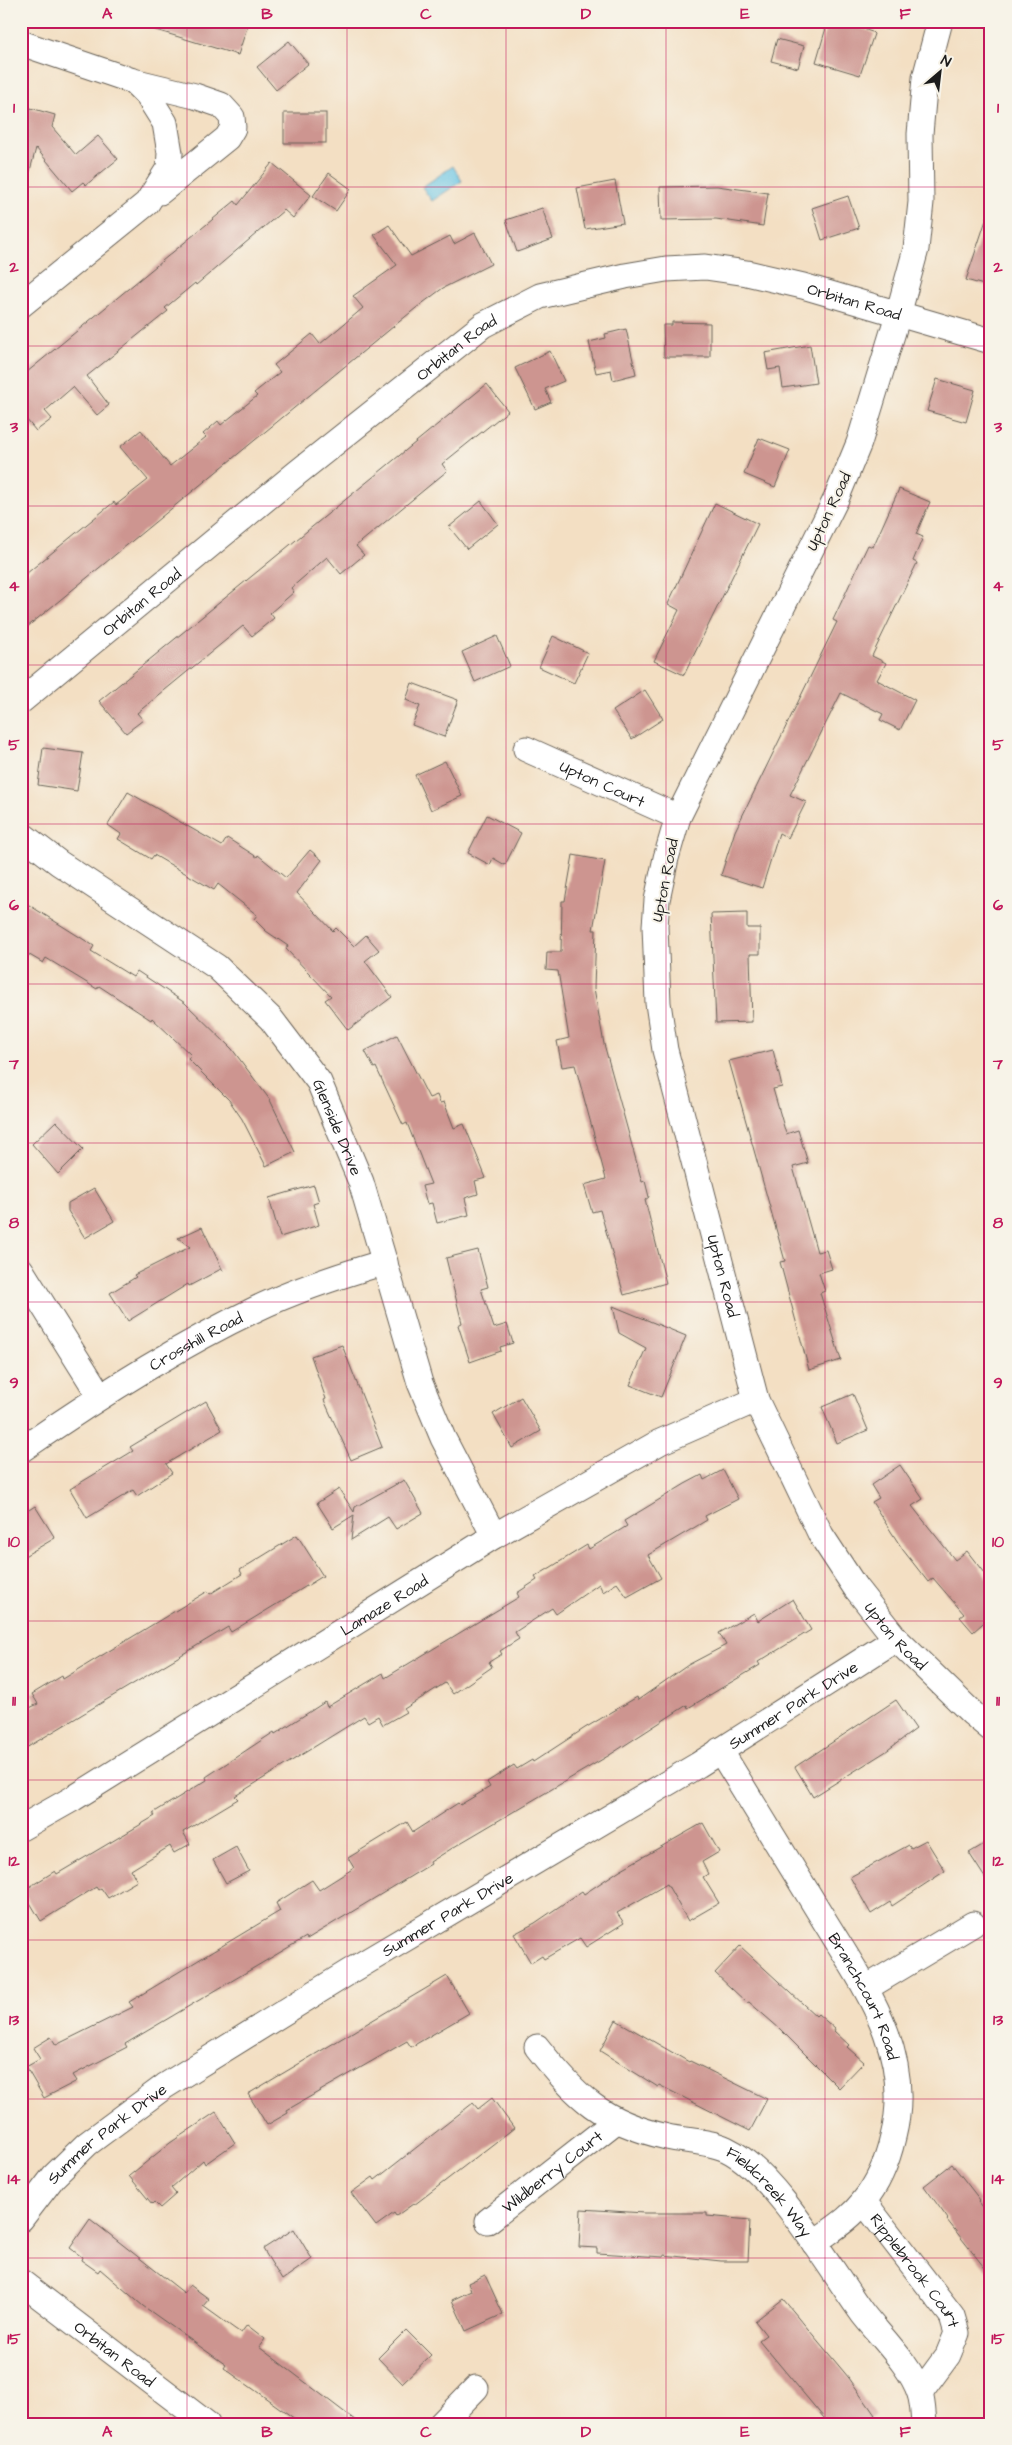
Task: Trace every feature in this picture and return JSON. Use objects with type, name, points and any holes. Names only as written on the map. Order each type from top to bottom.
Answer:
[{"type":"street","name":"Upton Road","points":[[940,21],[925,78],[920,134],[921,202],[916,250],[858,443],[836,499],[678,817],[666,858],[657,900],[655,926],[658,1003],[665,1050],[756,1400],[821,1535],[855,1588],[896,1639],[991,1729]]},
{"type":"street","points":[[21,43],[133,82],[195,96],[220,105],[232,117],[232,128],[227,138],[21,305]]},
{"type":"street","points":[[133,82],[158,110],[165,123],[169,143],[169,168],[147,203]]},
{"type":"street","name":"Orbitan Road","points":[[21,701],[297,473],[482,325],[540,296],[625,276],[666,269],[705,267],[747,273],[803,286],[898,315],[991,340]]},
{"type":"street","name":"Upton Court","points":[[526,749],[678,817]]},
{"type":"street","name":"Glenside Drive","points":[[21,834],[59,863],[204,958],[271,1019],[319,1082],[361,1182],[420,1383],[444,1438],[494,1536]]},
{"type":"street","name":"Crosshill Road","points":[[21,1450],[100,1396],[207,1334],[257,1308],[340,1276],[384,1262]]},
{"type":"street","points":[[21,1270],[100,1396]]},
{"type":"street","name":"Lamaze Road","points":[[21,1828],[74,1798],[494,1536],[660,1442],[756,1400]]},
{"type":"street","name":"Summer Park Drive","points":[[21,2219],[54,2176],[87,2144],[166,2086],[349,1972],[720,1750],[896,1639]]},
{"type":"street","name":"Branchcourt Road","points":[[720,1750],[866,1988],[892,2043],[900,2101],[888,2156],[864,2202],[850,2216],[814,2243]]},
{"type":"street","points":[[866,1988],[974,1924]]},
{"type":"street","name":"Fieldcreek Way","points":[[537,2047],[563,2080],[591,2106],[616,2122],[639,2130],[726,2148],[751,2165],[793,2213],[864,2314],[903,2363],[920,2394],[924,2424]]},
{"type":"street","name":"Wildberry Court","points":[[488,2221],[616,2122]]},
{"type":"street","name":"Ripplebrook Court","points":[[864,2202],[952,2316],[957,2333],[948,2355],[920,2394]]},
{"type":"street","name":"Orbitan Road","points":[[21,2282],[207,2424]]},
{"type":"street","points":[[440,2424],[476,2388]]},
{"type":"water","points":[[453,166],[462,181],[432,201],[422,187]]},
{"type":"building","points":[[147,21],[249,21],[238,55],[146,27]]},
{"type":"building","points":[[828,21],[839,21],[874,34],[860,75],[816,62]]},
{"type":"building","points":[[777,39],[804,46],[798,68],[771,61]]},
{"type":"building","points":[[289,41],[308,64],[276,90],[257,67]]},
{"type":"building","points":[[27,107],[55,115],[52,127],[76,155],[98,136],[118,159],[86,185],[83,182],[72,191],[36,148],[27,182],[21,181],[21,126]]},
{"type":"building","points":[[284,113],[326,113],[326,143],[284,143]]},
{"type":"building","points":[[272,163],[311,195],[293,218],[284,210],[196,285],[195,283],[165,308],[168,311],[87,376],[109,405],[97,415],[73,387],[45,411],[52,419],[36,431],[21,413],[21,377],[235,201],[238,205]]},
{"type":"building","points":[[329,173],[351,189],[336,211],[313,196]]},
{"type":"building","points":[[615,181],[623,223],[585,229],[577,188]]},
{"type":"building","points":[[717,186],[768,193],[763,226],[716,219],[661,220],[660,187]]},
{"type":"building","points":[[848,196],[859,228],[822,240],[812,208]]},
{"type":"building","points":[[542,208],[553,239],[517,252],[506,220]]},
{"type":"building","points":[[987,217],[991,217],[991,287],[966,280]]},
{"type":"building","points":[[389,225],[411,256],[450,236],[454,244],[475,233],[491,264],[443,288],[416,308],[21,632],[21,578],[114,502],[116,505],[148,480],[120,447],[141,430],[170,466],[206,437],[203,434],[218,421],[221,425],[257,396],[254,393],[280,372],[274,365],[312,334],[320,344],[363,308],[353,296],[397,265],[374,235]]},
{"type":"building","points":[[672,322],[710,323],[710,357],[664,357],[663,325],[672,325]]},
{"type":"building","points":[[626,329],[636,374],[613,380],[611,370],[596,373],[589,342],[606,338],[605,334]]},
{"type":"building","points":[[810,345],[816,383],[783,388],[780,368],[768,370],[765,353]]},
{"type":"building","points":[[550,351],[564,381],[545,389],[551,402],[535,409],[515,368]]},
{"type":"building","points":[[937,379],[975,390],[966,422],[927,411]]},
{"type":"building","points":[[487,384],[508,411],[442,464],[447,471],[356,546],[364,555],[341,574],[327,557],[291,588],[294,592],[270,613],[274,618],[252,636],[243,626],[137,713],[143,720],[126,733],[99,701]]},
{"type":"building","points":[[759,438],[790,450],[775,487],[744,474]]},
{"type":"building","points":[[899,489],[930,502],[916,534],[923,537],[913,561],[917,563],[872,656],[886,663],[877,680],[915,700],[900,730],[880,720],[883,714],[841,693],[790,795],[806,802],[788,838],[779,833],[762,888],[721,875],[735,831],[837,622],[833,620],[868,545],[873,547]]},
{"type":"building","points":[[481,501],[498,524],[467,549],[449,527]]},
{"type":"building","points":[[715,503],[758,524],[684,675],[654,661],[679,610],[668,604]]},
{"type":"building","points":[[497,636],[510,666],[475,682],[462,652]]},
{"type":"building","points":[[553,636],[588,653],[574,683],[539,667]]},
{"type":"building","points":[[412,683],[458,700],[444,737],[412,725],[420,706],[406,700]]},
{"type":"building","points":[[645,690],[663,719],[632,739],[613,711]]},
{"type":"building","points":[[43,748],[83,753],[77,791],[38,785]]},
{"type":"building","points":[[445,761],[462,796],[431,810],[415,775]]},
{"type":"building","points":[[128,792],[222,846],[227,838],[257,857],[258,855],[286,878],[310,850],[322,860],[297,893],[333,931],[336,928],[354,946],[366,935],[379,950],[365,961],[392,997],[348,1030],[325,1000],[331,996],[286,949],[288,946],[266,931],[254,919],[257,915],[218,884],[214,890],[154,855],[151,859],[118,839],[121,834],[108,825]]},
{"type":"building","points":[[487,815],[521,833],[505,865],[493,858],[490,865],[468,853]]},
{"type":"building","points":[[573,855],[605,861],[593,930],[596,930],[594,988],[604,1044],[642,1182],[645,1181],[649,1197],[645,1200],[666,1283],[624,1295],[600,1210],[592,1212],[584,1185],[606,1179],[575,1065],[562,1067],[557,1041],[569,1038],[558,971],[546,970],[547,952],[561,952],[562,901],[565,901]]},
{"type":"building","points":[[21,900],[94,946],[91,951],[133,977],[137,971],[185,1003],[232,1049],[270,1100],[295,1152],[266,1166],[242,1119],[229,1100],[188,1059],[191,1055],[152,1018],[151,1020],[99,986],[97,989],[46,958],[43,963],[21,950]]},
{"type":"building","points":[[747,913],[747,928],[760,928],[760,954],[750,954],[752,1022],[716,1023],[711,914]]},
{"type":"building","points":[[397,1035],[429,1098],[437,1095],[440,1103],[444,1102],[454,1128],[464,1124],[486,1178],[475,1181],[478,1194],[465,1198],[469,1215],[437,1223],[432,1203],[427,1204],[422,1186],[431,1184],[407,1123],[403,1125],[376,1067],[374,1068],[365,1051]]},
{"type":"building","points":[[773,1050],[782,1087],[773,1089],[786,1134],[798,1130],[808,1163],[793,1167],[817,1252],[826,1250],[832,1269],[819,1273],[825,1291],[820,1293],[841,1360],[809,1370],[780,1262],[785,1261],[729,1061]]},
{"type":"building","points":[[56,1121],[83,1149],[58,1174],[32,1144]]},
{"type":"building","points":[[314,1185],[319,1202],[313,1204],[319,1225],[280,1237],[269,1198]]},
{"type":"building","points":[[94,1188],[114,1221],[85,1238],[68,1211],[68,1203]]},
{"type":"building","points":[[202,1227],[223,1271],[221,1269],[189,1286],[188,1284],[128,1321],[110,1293],[136,1277],[134,1275],[190,1247],[178,1238]]},
{"type":"building","points":[[478,1250],[488,1287],[481,1289],[494,1328],[507,1324],[513,1343],[500,1347],[501,1351],[470,1362],[458,1325],[462,1323],[446,1258]]},
{"type":"building","points":[[613,1306],[686,1336],[661,1397],[630,1385],[646,1348],[619,1333]]},
{"type":"building","points":[[342,1345],[382,1447],[351,1460],[324,1400],[326,1399],[311,1356]]},
{"type":"building","points":[[853,1394],[868,1430],[837,1443],[822,1407]]},
{"type":"building","points":[[521,1397],[541,1431],[512,1448],[493,1414]]},
{"type":"building","points":[[206,1401],[222,1430],[166,1464],[172,1473],[137,1496],[133,1490],[87,1518],[70,1489],[133,1451],[130,1447]]},
{"type":"building","points":[[900,1465],[923,1499],[912,1506],[955,1560],[967,1551],[991,1582],[991,1616],[973,1632],[960,1617],[964,1614],[933,1578],[928,1582],[903,1550],[872,1502],[879,1498],[871,1485]]},
{"type":"building","points":[[723,1470],[738,1499],[705,1516],[707,1520],[648,1555],[661,1578],[627,1597],[617,1583],[603,1592],[599,1584],[556,1614],[552,1608],[515,1632],[519,1639],[500,1651],[502,1654],[489,1662],[492,1667],[453,1694],[445,1683],[404,1709],[406,1712],[383,1725],[378,1716],[368,1722],[364,1716],[235,1796],[238,1799],[183,1832],[190,1844],[174,1853],[170,1846],[131,1870],[137,1881],[108,1898],[101,1888],[98,1890],[96,1887],[41,1921],[23,1891],[55,1871],[57,1874],[155,1816],[153,1813],[207,1780],[206,1777],[274,1732],[275,1734],[325,1702],[327,1707],[383,1673],[385,1678],[519,1597],[517,1593],[537,1580],[535,1577],[587,1545],[589,1549],[627,1526],[624,1521],[685,1484],[702,1475],[704,1480]]},
{"type":"building","points":[[404,1480],[423,1513],[396,1529],[388,1517],[351,1540],[354,1515],[333,1528],[317,1503],[339,1489],[354,1512],[355,1507]]},
{"type":"building","points":[[35,1506],[55,1538],[21,1558],[21,1515]]},
{"type":"building","points":[[297,1535],[323,1576],[231,1632],[228,1627],[21,1751],[21,1712],[38,1704],[32,1694],[62,1676],[63,1679],[208,1591],[210,1594],[242,1574],[240,1570]]},
{"type":"building","points":[[793,1599],[811,1630],[758,1662],[760,1665],[688,1708],[687,1705],[608,1756],[462,1842],[430,1862],[431,1864],[307,1939],[306,1937],[125,2044],[127,2047],[73,2075],[77,2081],[44,2098],[26,2067],[40,2059],[33,2048],[51,2037],[56,2045],[133,2007],[129,2002],[280,1911],[276,1903],[312,1880],[319,1890],[354,1868],[348,1858],[407,1822],[413,1832],[458,1803],[460,1805],[490,1787],[487,1782],[514,1765],[517,1769],[532,1760],[533,1762],[637,1697],[638,1700],[688,1665],[726,1645],[719,1633],[754,1613],[758,1621]]},
{"type":"building","points":[[896,1700],[916,1729],[885,1752],[813,1797],[795,1767]]},
{"type":"building","points":[[703,1823],[719,1852],[702,1862],[708,1874],[703,1877],[719,1903],[688,1921],[667,1884],[617,1913],[624,1923],[586,1947],[580,1938],[544,1959],[542,1956],[531,1963],[514,1934],[535,1923],[582,1891],[584,1894],[620,1870]]},
{"type":"building","points":[[926,1840],[945,1871],[892,1906],[890,1902],[871,1914],[850,1877],[909,1845],[911,1848]]},
{"type":"building","points":[[991,1840],[991,1887],[969,1853]]},
{"type":"building","points":[[236,1847],[249,1871],[226,1883],[213,1860]]},
{"type":"building","points":[[740,1946],[816,2016],[818,2014],[835,2029],[834,2031],[849,2045],[847,2047],[864,2062],[839,2088],[780,2029],[749,2002],[747,2003],[715,1973]]},
{"type":"building","points":[[447,1976],[469,2013],[411,2047],[407,2041],[287,2110],[288,2113],[267,2125],[248,2094]]},
{"type":"building","points":[[616,2020],[689,2062],[767,2099],[750,2131],[659,2085],[658,2087],[600,2051]]},
{"type":"building","points":[[492,2098],[514,2128],[414,2205],[396,2216],[394,2213],[376,2226],[351,2193],[373,2177],[375,2180],[473,2103],[478,2109]]},
{"type":"building","points":[[216,2112],[235,2143],[205,2164],[203,2160],[171,2188],[176,2194],[160,2208],[154,2202],[152,2204],[129,2176],[170,2143]]},
{"type":"building","points":[[952,2164],[980,2200],[978,2202],[991,2218],[991,2276],[947,2220],[924,2186]]},
{"type":"building","points":[[581,2209],[644,2213],[707,2213],[707,2216],[750,2220],[748,2261],[721,2261],[664,2255],[664,2257],[597,2253],[597,2248],[579,2247]]},
{"type":"building","points":[[90,2219],[184,2293],[190,2285],[209,2299],[203,2306],[235,2329],[241,2333],[247,2325],[265,2339],[259,2347],[360,2424],[302,2424],[224,2368],[226,2365],[143,2306],[100,2269],[98,2272],[81,2260],[82,2257],[70,2248]]},
{"type":"building","points":[[294,2229],[312,2259],[282,2280],[263,2249]]},
{"type":"building","points":[[485,2275],[503,2314],[466,2331],[452,2300],[471,2291],[468,2283]]},
{"type":"building","points":[[783,2299],[849,2378],[875,2415],[862,2424],[829,2424],[759,2340],[766,2335],[755,2321]]},
{"type":"building","points":[[406,2330],[431,2355],[402,2383],[378,2358]]}]
